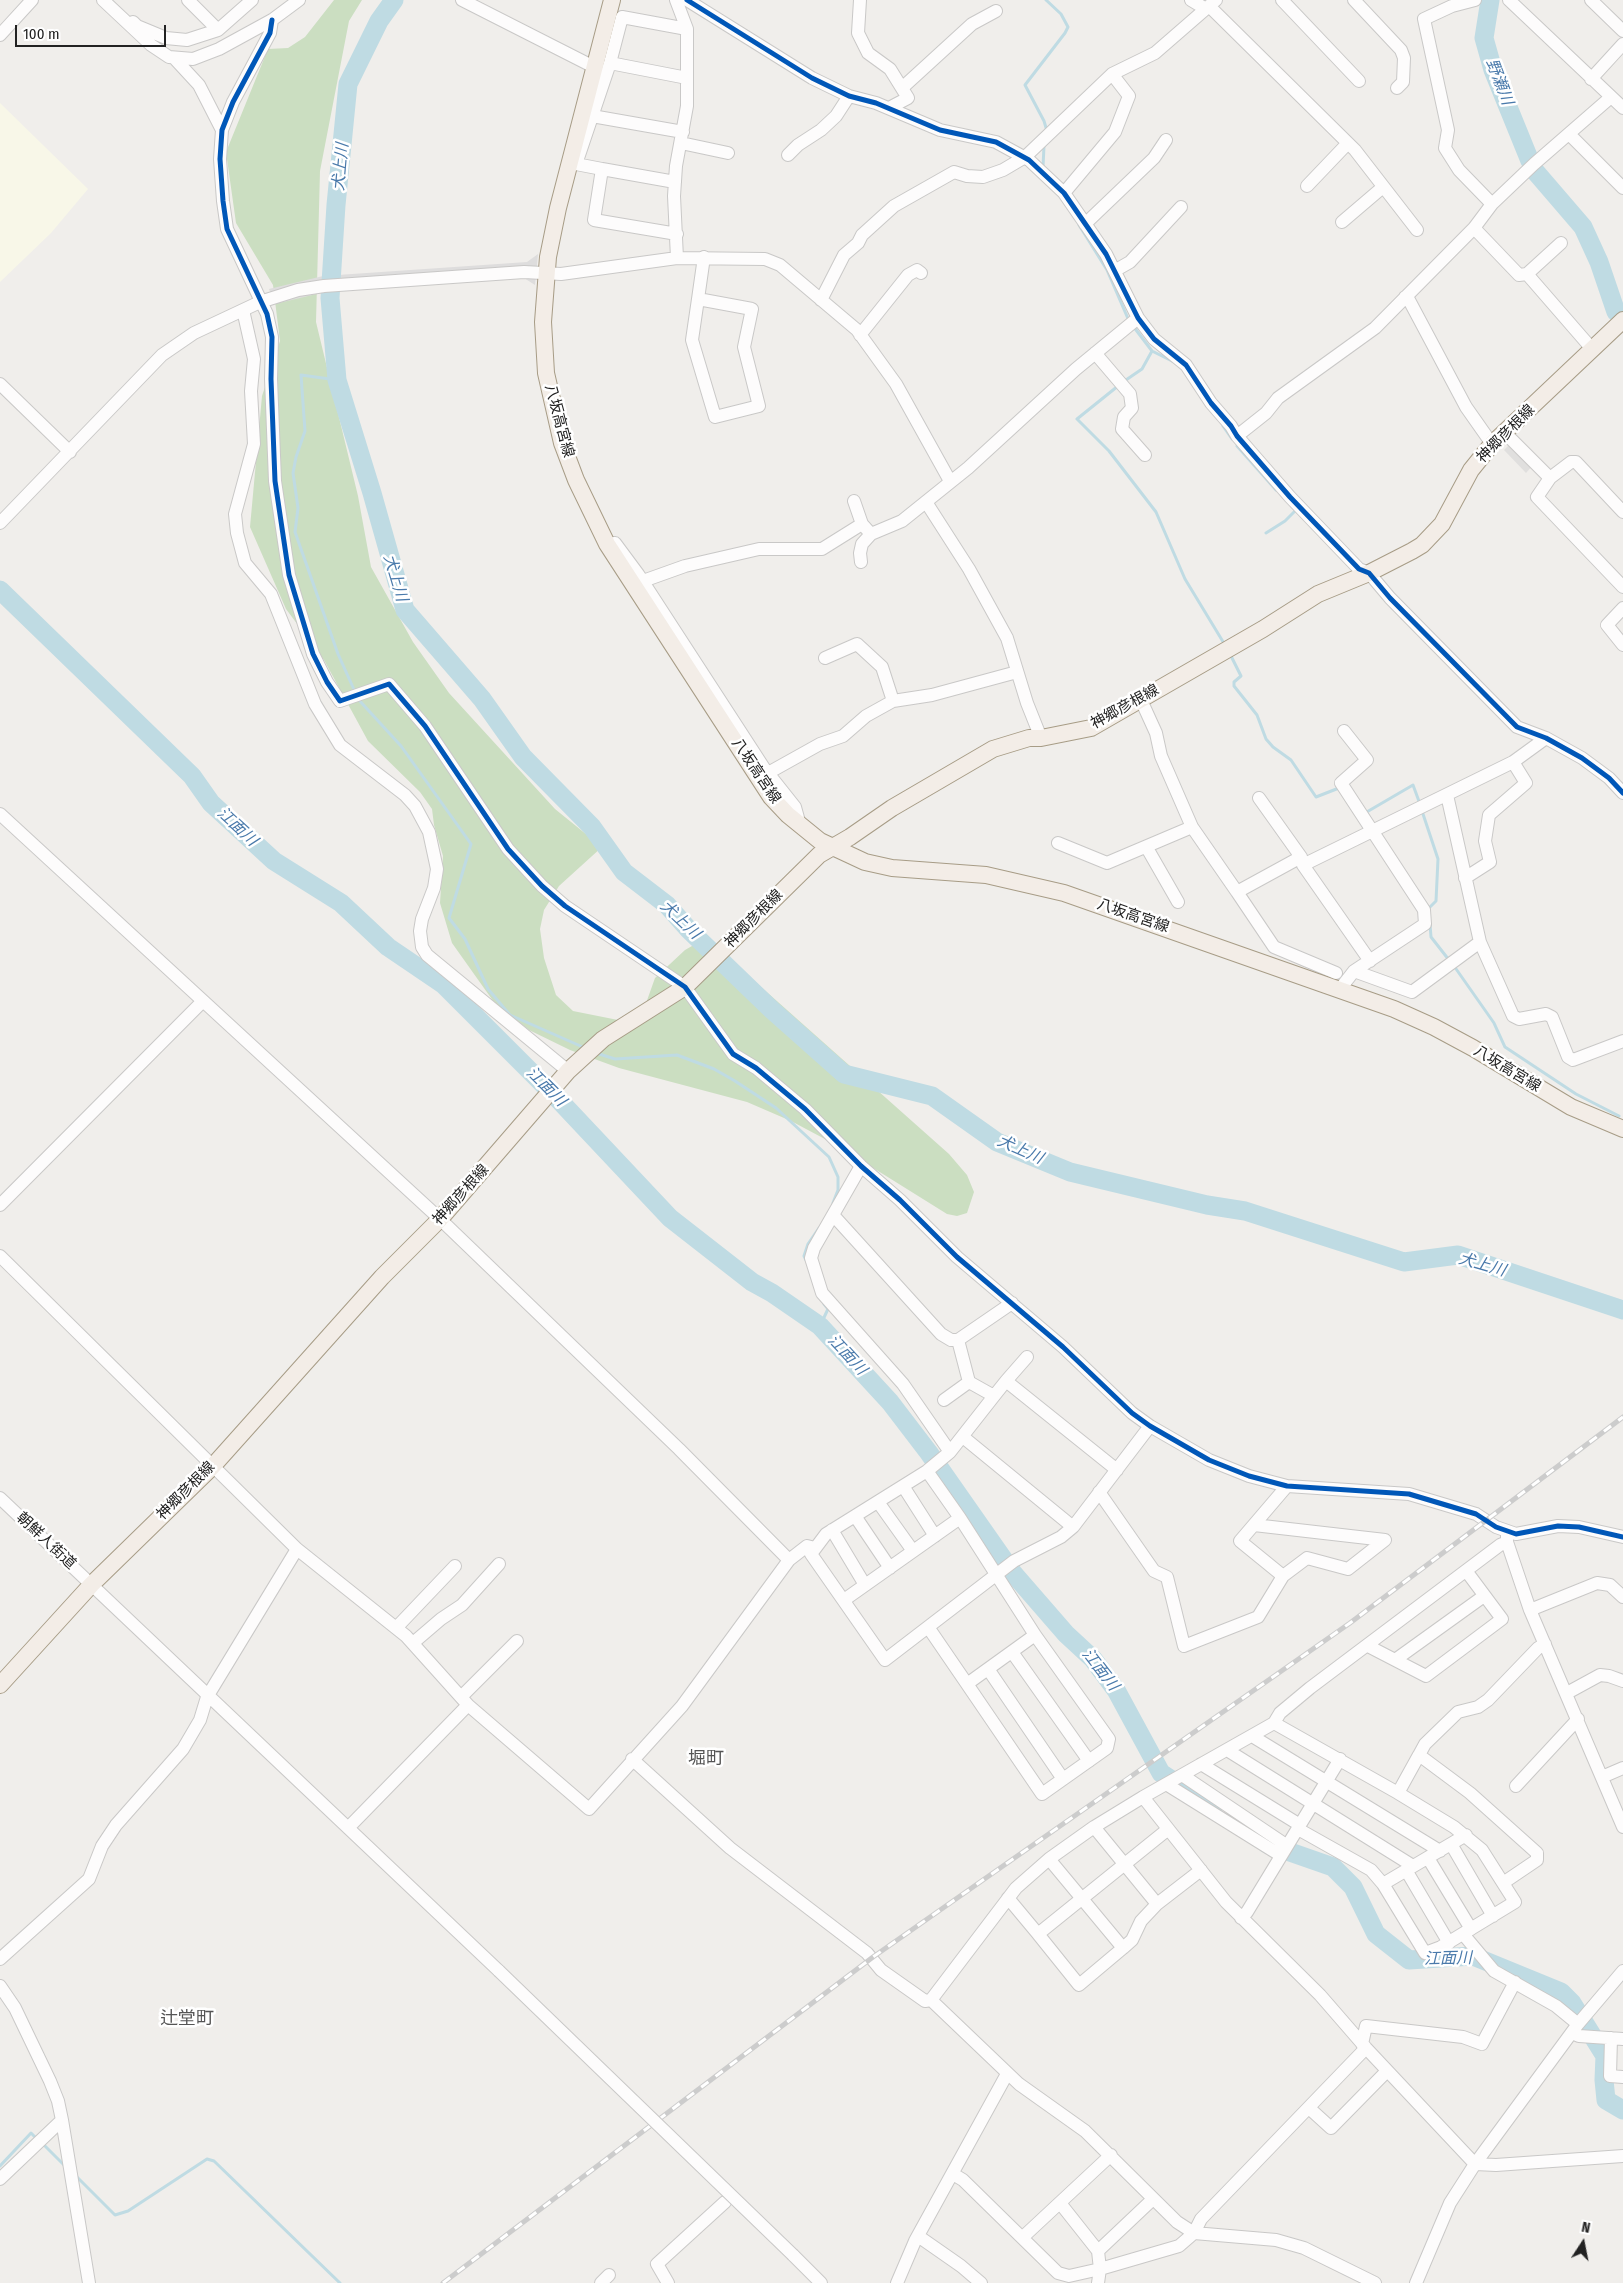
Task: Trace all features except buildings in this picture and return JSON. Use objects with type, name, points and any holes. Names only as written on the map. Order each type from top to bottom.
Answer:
[{"type":"main road","name":"八坂高宮線","points":[[612,0],[541,272],[544,348],[554,408],[562,443],[576,480],[607,544],[772,797],[800,825],[820,841],[873,865],[986,875],[1030,883],[1064,892],[1338,981],[1434,1027],[1571,1107],[1623,1129]]},
{"type":"main road","name":"神郷彦根線","points":[[0,1685],[92,1584],[212,1467],[382,1277],[440,1219],[568,1071],[603,1039],[688,984],[818,856],[892,808],[993,749],[1028,738],[1041,738],[1091,728],[1263,629],[1318,594],[1402,558],[1422,545],[1442,524],[1471,470],[1492,444],[1623,320]]},
{"type":"street","points":[[0,35],[32,0]]},
{"type":"street","points":[[103,0],[151,46],[175,59],[199,85],[222,130]]},
{"type":"street","points":[[114,0],[137,26],[166,38],[187,40],[218,30],[252,0]]},
{"type":"street","points":[[188,0],[218,30]]},
{"type":"street","points":[[175,59],[193,60],[205,56],[272,20],[299,0]]},
{"type":"street","points":[[462,0],[595,64],[687,78]]},
{"type":"street","points":[[676,0],[687,29],[687,106],[675,182],[677,258]]},
{"type":"street","points":[[687,0],[812,78],[850,96],[890,108],[940,130],[996,142],[1025,157],[1064,193],[1116,270],[1134,321],[1186,365],[1236,436],[1254,458],[1359,569],[1369,573],[1390,598],[1516,727],[1546,738],[1596,768],[1623,793]]},
{"type":"street","points":[[860,0],[858,33],[868,53],[890,68],[908,98],[890,108]]},
{"type":"street","points":[[1191,0],[1210,5],[1348,143],[1417,230]]},
{"type":"street","points":[[1282,0],[1359,81]]},
{"type":"street","points":[[1354,0],[1401,50],[1404,58],[1403,82],[1397,88]]},
{"type":"street","points":[[1475,0],[1452,6],[1424,19],[1448,130],[1445,148],[1459,170],[1492,204]]},
{"type":"street","points":[[1509,0],[1623,108]]},
{"type":"street","points":[[1594,1],[1623,31]]},
{"type":"street","points":[[821,300],[844,255],[858,242],[862,235],[894,206],[954,172],[983,178],[1003,170],[1025,157],[1112,74],[1155,53],[1210,5]]},
{"type":"street","points":[[902,88],[972,24],[996,11]]},
{"type":"street","points":[[675,182],[576,164],[592,116],[595,64],[622,17],[687,29]]},
{"type":"street","points":[[272,20],[270,33],[233,102],[222,130],[221,173],[227,229],[266,300],[272,337],[275,481],[284,548],[303,626],[313,654],[327,682],[340,702],[389,684],[425,726],[508,849],[542,886],[565,906],[688,984],[732,1054],[756,1068],[806,1109],[861,1166],[900,1200],[957,1257],[1063,1347],[1132,1413],[1150,1426],[1209,1460],[1249,1476],[1287,1486],[1409,1494],[1476,1514],[1507,1537],[1530,1610],[1623,1827]]},
{"type":"street","points":[[1591,79],[1623,44]]},
{"type":"street","points":[[1064,193],[1115,132],[1129,96],[1112,74]]},
{"type":"street","points":[[788,155],[836,116],[850,96]]},
{"type":"street","points":[[1236,436],[1266,413],[1278,398],[1375,328],[1474,228],[1492,204],[1611,97]]},
{"type":"street","points":[[592,116],[682,138],[728,154]]},
{"type":"street","points":[[1569,134],[1623,188]]},
{"type":"street","points":[[1085,224],[1154,158],[1166,140]]},
{"type":"street","points":[[1306,186],[1348,143]]},
{"type":"street","points":[[602,170],[594,220],[677,234]]},
{"type":"street","points":[[1342,222],[1383,187]]},
{"type":"street","points":[[1116,270],[1130,262],[1181,207]]},
{"type":"street","points":[[1474,228],[1519,275],[1527,274],[1561,243]]},
{"type":"street","points":[[698,299],[752,309],[744,347],[759,406],[715,417],[692,340],[704,257]]},
{"type":"street","points":[[0,523],[162,355],[194,333],[266,300],[324,286],[377,280],[541,272],[561,274],[677,258],[765,259],[780,264],[860,335],[896,384],[950,481]]},
{"type":"street","points":[[860,335],[908,275],[917,270],[921,273]]},
{"type":"street","points":[[1527,274],[1593,350]]},
{"type":"street","points":[[1405,297],[1414,308],[1466,407],[1492,444]]},
{"type":"street","points":[[243,310],[254,360],[251,392],[254,444],[235,514],[237,533],[245,563],[271,594],[316,704],[340,746],[405,795],[415,806],[429,832],[437,869],[434,888],[422,919],[420,931],[422,947],[427,955],[568,1071]]},
{"type":"street","points":[[861,562],[862,544],[871,534],[902,521],[968,468],[1095,353],[1134,321]]},
{"type":"street","points":[[1095,353],[1130,394],[1132,408],[1124,417],[1122,429],[1145,454]]},
{"type":"street","points":[[0,384],[70,452]]},
{"type":"street","points":[[1505,433],[1550,478]]},
{"type":"street","points":[[1623,512],[1576,462],[1571,462],[1550,478],[1537,497],[1623,587]]},
{"type":"street","points":[[854,501],[862,524],[871,534]]},
{"type":"street","points":[[926,502],[969,570],[1007,638],[1041,738]]},
{"type":"street","points":[[643,581],[685,566],[759,549],[822,549],[862,524]]},
{"type":"street","points":[[607,544],[615,543],[643,581],[768,773],[795,807],[800,825]]},
{"type":"street","points":[[1623,608],[1608,626],[1623,644]]},
{"type":"street","points":[[825,658],[857,644],[882,667],[893,701]]},
{"type":"street","points":[[768,773],[820,744],[843,736],[866,716],[893,701],[932,695],[1017,672]]},
{"type":"street","points":[[1141,700],[1156,733],[1161,756],[1192,827],[1274,946],[1338,981],[1424,924],[1424,910],[1341,783],[1367,760],[1344,731]]},
{"type":"street","points":[[1237,892],[1302,861],[1373,833],[1513,762],[1546,738]]},
{"type":"street","points":[[1465,878],[1490,862],[1485,841],[1489,815],[1526,783],[1513,762]]},
{"type":"street","points":[[1447,795],[1480,942],[1513,1016],[1519,1019],[1546,1014],[1552,1016],[1568,1057],[1573,1060],[1623,1042]]},
{"type":"street","points":[[1259,798],[1370,961]]},
{"type":"street","points":[[0,814],[202,1002],[440,1219],[679,1449],[790,1560]]},
{"type":"street","points":[[1058,843],[1107,863],[1147,848],[1192,827]]},
{"type":"street","points":[[1147,848],[1178,902]]},
{"type":"street","points":[[1354,971],[1412,992],[1480,942]]},
{"type":"street","points":[[0,1205],[202,1002]]},
{"type":"street","points":[[861,1166],[814,1248],[811,1258],[822,1292],[903,1384],[938,1462],[960,1518],[1005,1568],[1035,1634],[1109,1739],[1107,1748],[1042,1794],[928,1627]]},
{"type":"street","points":[[833,1215],[941,1334],[951,1340],[958,1340],[1012,1303]]},
{"type":"street","points":[[0,1256],[297,1549],[413,1643],[465,1700],[589,1809],[632,1759],[682,1706],[790,1560],[798,1551],[807,1546],[815,1548]]},
{"type":"street","points":[[958,1340],[968,1382],[994,1396]]},
{"type":"street","points":[[1027,1357],[963,1437],[938,1462],[832,1530],[811,1554],[884,1660],[1005,1568],[1061,1537],[1073,1527],[1150,1426]]},
{"type":"street","points":[[1006,1381],[1117,1470]]},
{"type":"street","points":[[944,1400],[968,1382]]},
{"type":"street","points":[[963,1437],[1073,1527]]},
{"type":"street","points":[[903,1486],[935,1536]]},
{"type":"street","points":[[1283,1576],[1240,1541],[1287,1486]]},
{"type":"street","points":[[1100,1492],[1154,1571],[1167,1577],[1184,1646],[1258,1618],[1283,1576],[1307,1558],[1348,1570],[1385,1540],[1254,1525]]},
{"type":"street","name":"朝鮮人街道","points":[[0,1498],[499,1971],[821,2283]]},
{"type":"street","points":[[878,1502],[914,1551]]},
{"type":"street","points":[[855,1516],[890,1568]]},
{"type":"street","points":[[844,1600],[960,1518]]},
{"type":"street","points":[[632,1759],[730,1848],[866,1953],[881,1970],[925,2001],[931,2000],[1016,1888],[1049,1859],[1094,1827],[1143,1797],[1274,1723],[1280,1712],[1467,1572],[1507,1537],[1558,1526],[1579,1527],[1623,1537]]},
{"type":"street","points":[[832,1530],[865,1585]]},
{"type":"street","points":[[0,1959],[89,1879],[102,1846],[116,1825],[183,1749],[200,1720],[207,1696],[297,1549]]},
{"type":"street","points":[[413,1643],[441,1619],[462,1605],[499,1564]]},
{"type":"street","points":[[396,1628],[455,1566]]},
{"type":"street","points":[[1368,1646],[1426,1676],[1502,1618],[1467,1572]]},
{"type":"street","points":[[1530,1610],[1597,1584],[1610,1585],[1623,1597]]},
{"type":"street","points":[[1395,1660],[1484,1596]]},
{"type":"street","points":[[967,1684],[1035,1634]]},
{"type":"street","points":[[348,1828],[517,1641]]},
{"type":"street","points":[[1398,1793],[1425,1744],[1458,1712],[1478,1707],[1488,1700],[1538,1648],[1545,1644]]},
{"type":"street","points":[[1012,1652],[1088,1761]]},
{"type":"street","points":[[988,1669],[1063,1779]]},
{"type":"street","points":[[1567,1693],[1600,1676],[1609,1676],[1623,1681]]},
{"type":"street","points":[[1516,1786],[1578,1720]]},
{"type":"street","points":[[1201,1764],[1299,1827],[1372,1870],[1383,1884],[1425,1953],[1449,1943],[1515,1902],[1482,1850],[1466,1836],[1398,1793],[1274,1723]]},
{"type":"street","points":[[1252,1736],[1326,1782],[1445,1847],[1493,1916]]},
{"type":"street","points":[[1227,1750],[1410,1868],[1449,1943]]},
{"type":"street","points":[[1419,1755],[1470,1792],[1537,1853],[1537,1860],[1503,1883]]},
{"type":"street","points":[[1241,1918],[1247,1912],[1340,1759]]},
{"type":"street","points":[[1602,1777],[1623,1768]]},
{"type":"street","points":[[1182,1775],[1283,1850]]},
{"type":"street","points":[[1166,1784],[1283,1850]]},
{"type":"street","points":[[1143,1797],[1241,1918],[1320,1995],[1364,2046],[1475,2164],[1496,2165],[1623,2156]]},
{"type":"street","points":[[1094,1827],[1157,1904]]},
{"type":"street","points":[[1038,1934],[1168,1830]]},
{"type":"street","points":[[1383,1884],[1466,1836]]},
{"type":"street","points":[[1428,1858],[1467,1931],[1494,1971],[1556,2006],[1575,2028],[1579,2036],[1617,2038],[1610,2076],[1623,2077]]},
{"type":"street","points":[[1049,1859],[1122,1948]]},
{"type":"street","points":[[1008,1898],[1079,1985],[1132,1940],[1142,1921],[1157,1904],[1201,1870]]},
{"type":"street","points":[[1416,2283],[1450,2203],[1475,2164],[1575,2028],[1623,1971]]},
{"type":"street","points":[[953,2174],[963,2180],[1058,2273],[1069,2276],[1179,2246],[1194,2233],[1201,2219],[1308,2108],[1364,2046],[1366,2026],[1463,2037],[1482,2044],[1515,1982]]},
{"type":"street","points":[[0,1986],[14,2008],[58,2101],[89,2283]]},
{"type":"street","points":[[931,2000],[1007,2074],[1085,2131],[1177,2222],[1194,2233],[1247,2236],[1295,2245],[1375,2283]]},
{"type":"street","points":[[1308,2108],[1331,2128],[1387,2071]]},
{"type":"street","points":[[897,2283],[918,2236],[1007,2074]]},
{"type":"street","points":[[0,2179],[62,2120]]},
{"type":"street","points":[[1023,2237],[1111,2156]]},
{"type":"street","points":[[1098,2250],[1153,2199]]},
{"type":"street","points":[[668,2283],[657,2264],[725,2202]]},
{"type":"street","points":[[1060,2203],[1098,2250],[1100,2269],[1098,2283]]},
{"type":"street","points":[[918,2236],[961,2266],[981,2283]]},
{"type":"shaded area","points":[[0,103],[88,189],[51,233],[0,282]]},
{"type":"shaded area","points":[[1511,443],[1533,465],[1526,473],[1504,450]]},
{"type":"green space","points":[[334,0],[362,0],[349,21],[320,171],[316,322],[358,496],[371,567],[413,642],[449,693],[555,809],[602,847],[559,886],[544,910],[540,929],[544,958],[556,995],[573,1011],[618,1020],[637,1015],[645,1006],[655,978],[685,950],[706,938],[949,1154],[967,1175],[974,1192],[967,1213],[957,1216],[947,1214],[838,1146],[791,1121],[747,1102],[619,1068],[570,1050],[529,1030],[496,1005],[452,943],[440,903],[443,856],[434,825],[432,809],[420,792],[368,741],[324,660],[286,609],[250,527],[262,396],[280,341],[273,285],[236,223],[226,152],[268,49],[288,48],[305,37]]},
{"type":"pier","points":[[538,254],[535,285],[524,278],[325,292],[275,304],[269,289],[323,276],[527,262]]},
{"type":"waterway","name":"犬上川","points":[[394,0],[379,21],[348,84],[336,205],[330,298],[337,380],[372,493],[405,610],[482,699],[523,757],[592,827],[624,872],[667,905],[689,930],[772,1010],[844,1074],[932,1096],[997,1142],[1070,1172],[1207,1205],[1245,1211],[1404,1262],[1458,1255],[1623,1310]]},
{"type":"waterway","points":[[1046,0],[1061,14],[1068,27],[1025,85],[1044,121],[1047,131]]},
{"type":"waterway","name":"野瀬川","points":[[1490,0],[1484,38],[1493,70],[1530,161]]},
{"type":"waterway","points":[[1043,167],[1044,146]]},
{"type":"waterway","name":"野瀬川","points":[[1534,170],[1583,227],[1599,262],[1616,312]]},
{"type":"waterway","points":[[1079,225],[1107,270],[1129,321]]},
{"type":"waterway","points":[[1133,326],[1152,351],[1172,361]]},
{"type":"waterway","points":[[1123,382],[1142,369],[1152,351]]},
{"type":"waterway","points":[[337,380],[301,375],[305,431],[296,457],[293,473],[298,508],[295,532],[338,654],[356,694]]},
{"type":"waterway","points":[[1118,386],[1077,419],[1109,451],[1156,512],[1185,579],[1225,645]]},
{"type":"waterway","points":[[1223,426],[1232,439]]},
{"type":"waterway","points":[[1237,446],[1276,490]]},
{"type":"waterway","points":[[1266,533],[1285,521],[1297,509]]},
{"type":"waterway","name":"江面川","points":[[0,590],[192,776],[211,803],[274,861],[341,903],[388,947],[444,985],[557,1098],[670,1218],[752,1282],[772,1293],[820,1326],[890,1402],[929,1453],[1013,1573],[1066,1634],[1093,1659],[1116,1690],[1161,1773],[1213,1807]]},
{"type":"waterway","points":[[1230,654],[1241,676],[1234,682],[1234,686],[1257,715],[1266,739],[1273,747],[1291,760],[1316,797],[1339,788]]},
{"type":"waterway","points":[[358,699],[401,746],[471,844],[449,918],[465,939],[488,989],[510,1015],[585,1048]]},
{"type":"waterway","points":[[1365,813],[1413,785],[1420,804]]},
{"type":"waterway","points":[[1422,811],[1438,859],[1436,901],[1429,908]]},
{"type":"waterway","points":[[1430,924],[1431,937],[1449,960]]},
{"type":"waterway","points":[[1454,966],[1494,1023],[1505,1047],[1576,1094],[1619,1116]]},
{"type":"waterway","points":[[596,1053],[615,1059],[677,1055],[714,1069],[735,1081],[776,1108],[829,1157],[838,1177],[838,1190],[833,1203]]},
{"type":"waterway","points":[[806,1260],[804,1256],[808,1244],[819,1228]]},
{"type":"waterway","points":[[820,1326],[828,1309],[824,1304]]},
{"type":"waterway","name":"江面川","points":[[1267,1844],[1333,1867],[1353,1887],[1376,1934],[1409,1960],[1473,1956],[1561,1992],[1572,2003],[1605,2056],[1604,2080],[1606,2100],[1623,2110]]},
{"type":"waterway","points":[[0,2166],[31,2133],[37,2139]]},
{"type":"waterway","points":[[42,2143],[66,2167]]},
{"type":"waterway","points":[[76,2176],[115,2215],[128,2211],[207,2159],[214,2161],[340,2283]]},
{"type":"railway","points":[[443,2283],[873,1957],[1350,1623],[1623,1417]]},
{"type":"cycle path","points":[[687,0],[812,78],[849,96],[876,103],[940,130],[996,142],[1029,160],[1064,193],[1106,254],[1138,318],[1154,339],[1186,365],[1211,403],[1290,497],[1359,569],[1369,573],[1390,598],[1517,727],[1546,738],[1582,758],[1609,778],[1623,793]]},
{"type":"cycle path","points":[[272,20],[270,33],[233,102],[222,130],[220,159],[223,201],[227,229],[267,314],[272,337],[271,379],[275,481],[289,575],[313,654],[327,682],[340,701],[389,684],[425,726],[508,849],[542,886],[565,906],[685,987],[733,1054],[756,1068],[805,1109],[861,1166],[900,1200],[957,1257],[1063,1347],[1132,1413],[1150,1426],[1209,1460],[1249,1476],[1287,1486],[1409,1494],[1476,1514],[1496,1527],[1516,1534],[1558,1526],[1579,1527],[1623,1537]]},
{"type":"district","name":"堀町","points":[[706,1759]]},
{"type":"district","name":"辻堂町","points":[[187,2019]]}]
